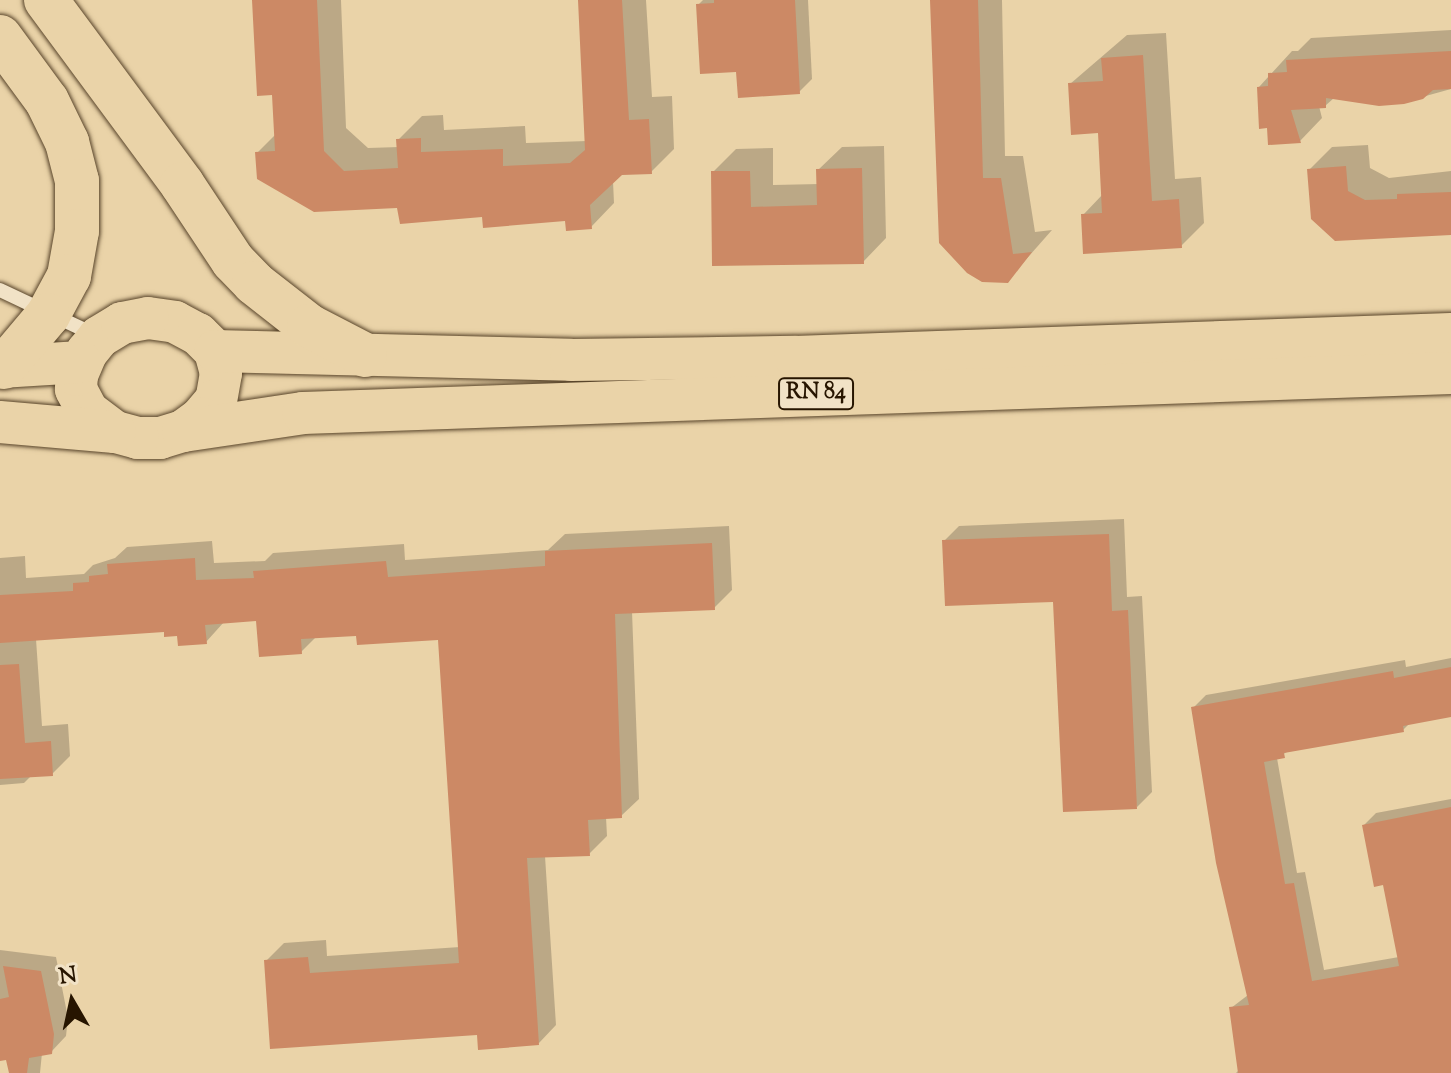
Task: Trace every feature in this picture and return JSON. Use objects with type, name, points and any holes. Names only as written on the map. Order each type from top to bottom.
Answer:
[{"type":"highway","points":[[46,0],[182,184],[233,261],[254,283],[309,326],[365,355]]},
{"type":"highway","points":[[0,37],[47,101],[67,142],[77,181],[77,231],[69,276],[48,315],[2,367]]},
{"type":"main road","points":[[0,422],[160,438],[183,431],[201,418],[216,400],[221,373],[215,351],[198,334],[175,322],[148,318],[122,323],[90,349],[2,367]]},
{"type":"main road","name":"RN 84","points":[[183,431],[303,413],[874,373],[1232,360],[1451,334]]},
{"type":"main road","points":[[90,349],[76,389],[80,403],[96,420],[115,432]]},
{"type":"main road","name":"RN 84","points":[[215,351],[571,360],[874,373]]},
{"type":"main road","name":"RN 84","points":[[1232,360],[1451,373]]},
{"type":"lane","points":[[0,290],[48,315],[90,349]]},
{"type":"building","points":[[252,0],[317,0],[324,151],[344,171],[398,168],[396,139],[421,138],[421,152],[503,149],[503,166],[570,163],[585,150],[578,0],[622,0],[629,120],[649,119],[652,174],[622,175],[590,205],[592,229],[566,231],[565,221],[483,228],[482,217],[400,224],[397,208],[314,212],[257,179],[255,152],[275,151],[272,95],[257,96]]},
{"type":"building","points":[[714,0],[795,0],[800,94],[738,98],[736,72],[700,74],[696,4],[714,3]]},
{"type":"building","points":[[930,0],[978,0],[983,178],[1001,178],[1013,254],[1032,252],[1008,283],[982,282],[967,273],[939,243]]},
{"type":"building","points":[[1451,51],[1451,89],[1433,90],[1423,99],[1404,104],[1379,106],[1326,98],[1326,108],[1291,110],[1301,143],[1268,145],[1267,128],[1259,129],[1257,87],[1268,86],[1268,73],[1287,72],[1286,60]]},
{"type":"building","points":[[1143,55],[1152,201],[1179,199],[1182,248],[1083,254],[1081,214],[1102,213],[1098,133],[1071,135],[1068,83],[1103,81],[1101,58]]},
{"type":"building","points":[[1346,166],[1348,191],[1365,200],[1397,199],[1397,194],[1451,192],[1451,235],[1335,241],[1311,219],[1307,169]]},
{"type":"building","points":[[862,168],[864,264],[712,266],[711,171],[750,171],[751,207],[817,205],[816,169]]},
{"type":"building","points":[[1109,534],[1112,611],[1128,610],[1137,809],[1063,812],[1053,602],[945,606],[942,540]]},
{"type":"building","points":[[712,543],[715,610],[615,614],[622,818],[588,820],[590,856],[527,858],[539,1045],[478,1050],[477,1035],[270,1049],[264,960],[308,957],[310,973],[459,963],[438,640],[357,645],[356,636],[301,639],[302,654],[259,657],[256,621],[205,625],[207,644],[178,646],[177,636],[164,637],[164,632],[0,643],[0,595],[73,591],[73,583],[89,582],[89,576],[108,574],[107,564],[195,558],[196,580],[254,578],[253,571],[386,561],[388,577],[545,566],[545,551]]},
{"type":"building","points":[[19,664],[25,743],[51,741],[53,776],[0,779],[0,665]]},
{"type":"building","points":[[1451,667],[1451,717],[1403,726],[1404,732],[1284,753],[1285,758],[1264,762],[1285,884],[1294,883],[1312,981],[1399,966],[1383,885],[1374,887],[1362,825],[1451,807],[1451,1073],[1238,1073],[1229,1007],[1249,1005],[1216,863],[1191,707],[1393,671],[1394,678]]},
{"type":"building","points":[[3,966],[41,971],[54,1034],[52,1054],[29,1058],[27,1073],[9,1073],[6,1060],[0,1061],[0,999],[9,997]]}]
